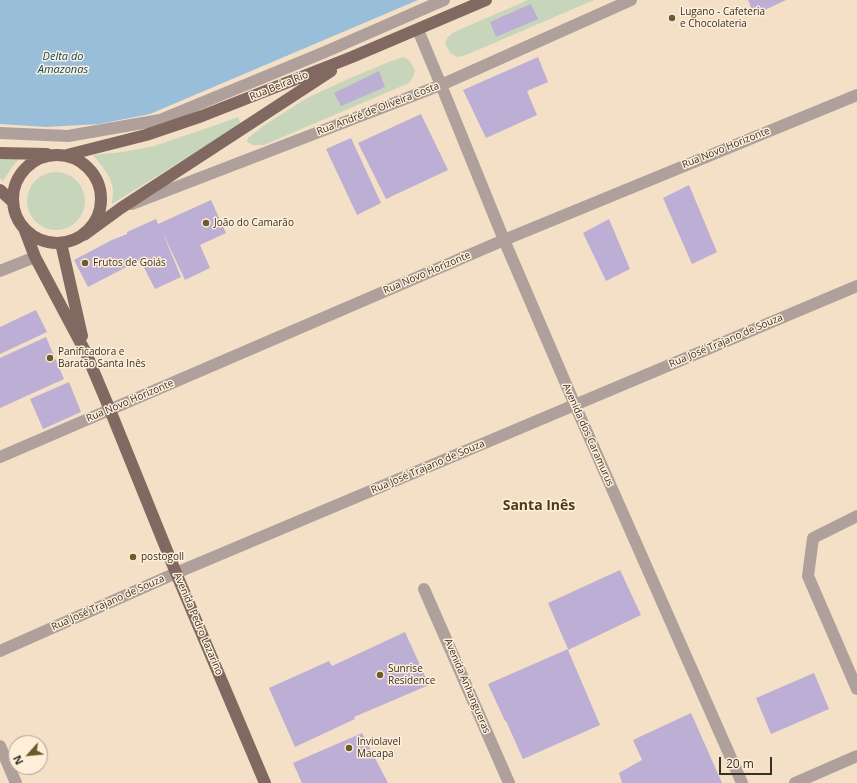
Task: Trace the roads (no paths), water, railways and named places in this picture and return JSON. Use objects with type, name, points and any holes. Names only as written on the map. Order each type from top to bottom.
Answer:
[{"type":"main road","name":"Rua Beira Rio","points":[[67,155],[146,136],[202,116],[352,57],[486,0]]},
{"type":"main road","name":"Rua André de Oliveira Costa","points":[[84,235],[121,208],[352,57]]},
{"type":"main road","points":[[0,153],[52,154],[67,155],[81,161],[92,170],[99,183],[102,197],[100,212],[94,225],[84,235],[73,241],[61,243],[47,242],[35,237],[24,228],[15,212],[13,202],[14,189],[19,176],[28,166],[39,158],[52,154]]},
{"type":"main road","points":[[0,190],[13,202]]},
{"type":"main road","name":"Avenida Pedro Lazarino","points":[[24,228],[35,257],[86,353],[176,573],[265,783]]},
{"type":"main road","name":"Avenida Pedro Lazarino","points":[[61,243],[86,353]]},
{"type":"street","points":[[0,133],[68,136],[160,120],[317,55],[444,0]]},
{"type":"street","name":"Rua André de Oliveira Costa","points":[[121,208],[441,84],[631,0]]},
{"type":"street","name":"Avenida dos Caramurus","points":[[418,30],[504,240],[575,405],[742,783]]},
{"type":"street","name":"Rua Novo Horizonte","points":[[0,457],[504,240],[857,94]]},
{"type":"street","points":[[0,271],[35,257]]},
{"type":"street","name":"Rua José Trajano de Souza","points":[[0,650],[176,573],[857,286]]},
{"type":"street","points":[[857,516],[813,538],[808,576],[857,690]]},
{"type":"street","name":"Avenida Anhangueras","points":[[424,588],[509,783]]},
{"type":"street","points":[[0,746],[16,783]]},
{"type":"street","points":[[795,783],[857,756]]},
{"type":"water","name":"Delta do Amazonas","points":[[0,0],[418,0],[150,114],[99,124],[46,127],[0,124]]},
{"type":"place","name":"Lugano - Cafeteria e Chocolateria","points":[[672,18]]},
{"type":"place","name":"João do Camarão","points":[[206,223]]},
{"type":"place","name":"Frutos de Goiás","points":[[85,263]]},
{"type":"place","name":"Panificadora e Baratão Santa Inês","points":[[50,358]]},
{"type":"place","name":"postogoll","points":[[133,557]]},
{"type":"place","name":"Sunrise Residence","points":[[380,675]]},
{"type":"place","name":"Inviolavel Macapa","points":[[349,748]]},
{"type":"district","name":"Santa Inês","points":[[539,506]]}]
